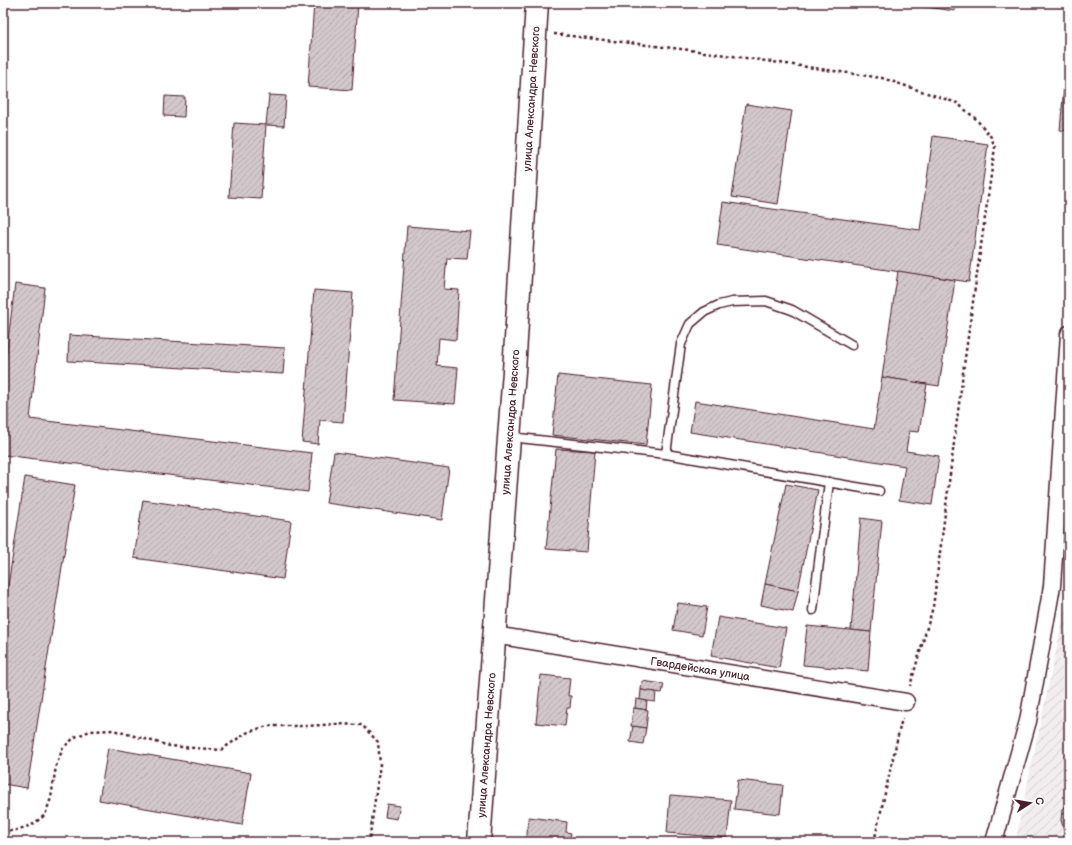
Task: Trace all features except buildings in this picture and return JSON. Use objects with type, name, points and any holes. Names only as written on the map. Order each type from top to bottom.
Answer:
[{"type":"main road","name":"улица Александра Невского","points":[[479,842],[509,437],[538,3]]},
{"type":"street","points":[[994,842],[1028,721],[1052,586],[1069,334]]},
{"type":"street","name":"Гвардейская улица","points":[[494,635],[906,702]]},
{"type":"lane","points":[[666,454],[681,344],[690,324],[704,312],[732,302],[766,301],[792,310],[852,345]]},
{"type":"lane","points":[[509,437],[666,454],[879,491]]},
{"type":"lane","points":[[813,610],[829,482]]},
{"type":"path","points":[[536,32],[698,51],[882,78],[957,103],[976,119],[991,137],[994,147],[933,607],[906,702],[874,842]]},
{"type":"path","points":[[3,830],[13,831],[32,825],[45,815],[56,766],[63,748],[75,737],[90,731],[113,730],[170,746],[221,750],[246,734],[267,726],[348,724],[362,725],[378,742],[380,764],[370,842]]},
{"type":"shaded area","points":[[1069,589],[1069,842],[1015,842]]}]
